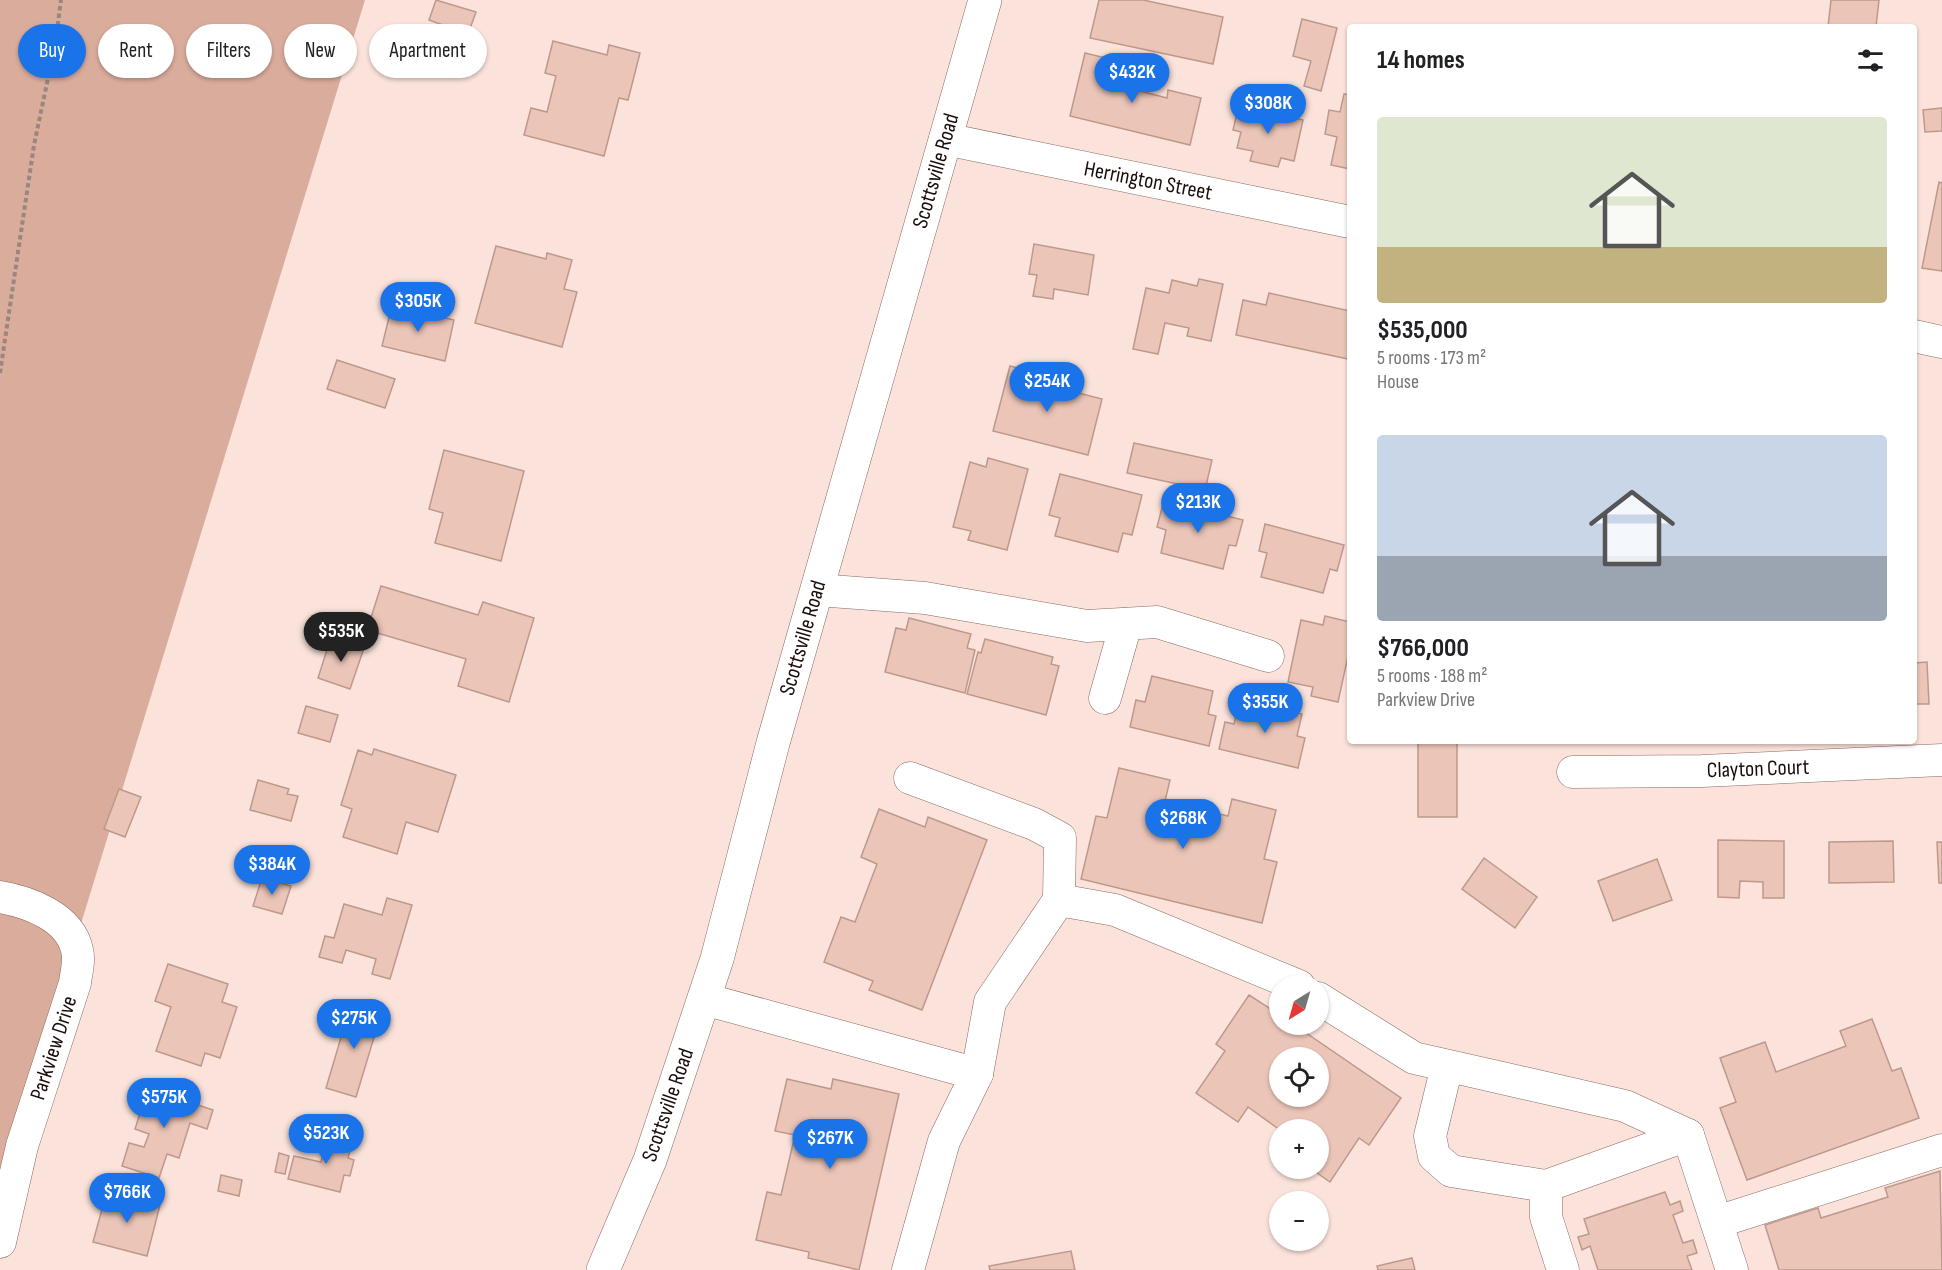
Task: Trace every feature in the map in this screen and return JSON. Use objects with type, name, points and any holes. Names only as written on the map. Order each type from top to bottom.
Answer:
[{"type":"main road","name":"Scottsville Road","points":[[603,1270],[653,1151],[704,999],[817,590],[985,0]]},
{"type":"street","name":"Herrington Street","points":[[945,140],[1347,221]]},
{"type":"street","points":[[1917,337],[1942,342]]},
{"type":"street","points":[[817,590],[925,598],[1087,626],[1158,622],[1268,656]]},
{"type":"street","points":[[1106,698],[1126,624]]},
{"type":"street","name":"Clayton Court","points":[[1573,772],[1702,771],[1942,760]]},
{"type":"street","points":[[908,1270],[944,1141],[977,1074],[990,1002],[1059,900],[1060,838],[1034,824],[910,778]]},
{"type":"street","name":"Parkview Drive","points":[[0,897],[37,906],[64,928],[73,939],[78,961],[75,983],[14,1174],[0,1242]]},
{"type":"street","points":[[1059,900],[1115,910],[1272,975]]},
{"type":"street","points":[[704,999],[977,1074]]},
{"type":"street","points":[[1329,1005],[1414,1058],[1625,1106],[1688,1135],[1732,1270]]},
{"type":"street","points":[[1447,1066],[1430,1136],[1434,1156],[1450,1171],[1546,1186],[1688,1135]]},
{"type":"street","points":[[1717,1222],[1942,1150]]},
{"type":"street","points":[[1546,1186],[1546,1217],[1563,1270]]},
{"type":"path","points":[[0,373],[34,145],[56,45],[61,0]]},
{"type":"shaded area","points":[[0,0],[365,0],[357,26],[357,24],[284,24],[284,78],[341,78],[0,1187]]},
{"type":"building","points":[[436,0],[476,12],[472,24],[440,24],[429,20]]},
{"type":"building","points":[[1099,0],[1143,0],[1223,17],[1213,64],[1090,38]]},
{"type":"building","points":[[1831,0],[1879,0],[1876,24],[1828,24]]},
{"type":"building","points":[[1302,19],[1337,28],[1321,91],[1304,86],[1311,61],[1293,56]]},
{"type":"building","points":[[553,41],[607,55],[609,45],[640,53],[628,100],[619,98],[604,156],[524,135],[531,108],[547,112],[556,76],[545,73]]},
{"type":"building","points":[[1085,53],[1122,62],[1117,85],[1167,98],[1168,90],[1201,98],[1190,145],[1070,116]]},
{"type":"building","points":[[1344,94],[1347,94],[1347,168],[1331,165],[1337,137],[1325,134],[1329,110],[1340,112]]},
{"type":"building","points":[[1239,105],[1303,120],[1294,161],[1281,158],[1278,167],[1250,161],[1253,151],[1237,148],[1241,132],[1233,130]]},
{"type":"building","points":[[1942,108],[1942,131],[1925,132],[1923,110]]},
{"type":"building","points":[[1939,182],[1942,183],[1942,271],[1922,268]]},
{"type":"building","points":[[1034,244],[1094,255],[1088,295],[1054,289],[1053,299],[1033,296],[1037,275],[1029,274]]},
{"type":"building","points":[[496,246],[546,259],[547,253],[572,260],[564,289],[577,292],[562,347],[475,323]]},
{"type":"building","points":[[1199,279],[1223,284],[1211,341],[1187,336],[1189,328],[1165,323],[1158,354],[1133,349],[1146,288],[1169,293],[1172,280],[1197,286]]},
{"type":"building","points":[[1269,293],[1347,310],[1347,359],[1236,335],[1243,300],[1266,305]]},
{"type":"building","points":[[392,305],[454,320],[445,361],[382,346]]},
{"type":"building","points":[[337,360],[395,379],[385,408],[327,389]]},
{"type":"building","points":[[1010,366],[1034,372],[1032,381],[1102,399],[1088,455],[993,431]]},
{"type":"building","points":[[1134,443],[1212,460],[1205,490],[1127,473]]},
{"type":"building","points":[[444,450],[524,471],[501,561],[435,543],[443,513],[429,509]]},
{"type":"building","points":[[988,458],[1028,469],[1007,550],[968,540],[971,531],[953,527],[970,462],[986,467]]},
{"type":"building","points":[[1060,474],[1142,495],[1132,535],[1123,533],[1118,552],[1055,536],[1060,518],[1049,515]]},
{"type":"building","points":[[1164,500],[1243,520],[1236,546],[1229,545],[1223,569],[1161,553],[1166,530],[1157,527]]},
{"type":"building","points":[[1265,524],[1344,545],[1337,571],[1330,569],[1323,593],[1261,577],[1267,553],[1259,551]]},
{"type":"building","points":[[381,586],[478,615],[483,602],[534,618],[509,702],[458,686],[466,659],[367,630]]},
{"type":"building","points":[[1325,616],[1347,621],[1347,661],[1338,702],[1311,696],[1313,687],[1288,682],[1301,620],[1323,625]]},
{"type":"building","points":[[909,618],[971,634],[967,648],[975,650],[965,693],[885,672],[896,628],[906,630]]},
{"type":"building","points":[[331,637],[364,648],[350,689],[318,678]]},
{"type":"building","points":[[985,639],[1053,657],[1051,664],[1059,666],[1046,715],[967,694],[978,652],[981,653]]},
{"type":"building","points":[[1927,662],[1929,704],[1917,704],[1917,663]]},
{"type":"building","points":[[1152,676],[1213,691],[1208,714],[1216,716],[1209,746],[1130,727],[1136,700],[1145,702]]},
{"type":"building","points":[[1240,699],[1302,714],[1297,736],[1305,738],[1298,768],[1219,749],[1225,722],[1234,724]]},
{"type":"building","points":[[306,706],[338,715],[330,742],[298,733]]},
{"type":"building","points":[[1418,744],[1457,744],[1457,817],[1418,817]]},
{"type":"building","points":[[374,749],[456,775],[438,832],[406,822],[397,854],[343,837],[352,809],[341,805],[358,750],[372,755]]},
{"type":"building","points":[[1119,768],[1170,780],[1165,801],[1228,816],[1232,799],[1276,810],[1264,859],[1277,862],[1262,923],[1081,879],[1096,816],[1107,818]]},
{"type":"building","points":[[258,780],[289,789],[287,794],[298,796],[291,821],[250,810]]},
{"type":"building","points":[[119,789],[141,797],[125,837],[104,829]]},
{"type":"building","points":[[879,809],[925,827],[928,817],[987,840],[922,1010],[869,990],[873,981],[824,962],[841,917],[855,922],[877,864],[861,857]]},
{"type":"building","points":[[1718,840],[1784,841],[1784,898],[1763,898],[1763,882],[1740,881],[1739,898],[1718,897]]},
{"type":"building","points":[[1893,841],[1894,882],[1829,883],[1829,842]]},
{"type":"building","points":[[1937,842],[1942,842],[1942,883],[1939,883]]},
{"type":"building","points":[[1484,858],[1537,897],[1515,928],[1462,889]]},
{"type":"building","points":[[1657,859],[1672,900],[1613,921],[1598,881]]},
{"type":"building","points":[[262,878],[291,886],[282,914],[253,906]]},
{"type":"building","points":[[387,898],[412,905],[390,979],[372,974],[376,959],[346,950],[342,963],[319,957],[325,936],[334,938],[344,904],[382,915]]},
{"type":"building","points":[[168,964],[228,984],[222,1002],[237,1007],[220,1058],[205,1053],[201,1066],[156,1051],[171,1007],[155,1001]]},
{"type":"building","points":[[1249,995],[1269,1008],[1269,1035],[1309,1035],[1327,1047],[1269,1047],[1269,1107],[1329,1107],[1329,1049],[1401,1098],[1369,1145],[1359,1138],[1330,1182],[1326,1179],[1329,1179],[1329,1119],[1269,1119],[1269,1122],[1248,1107],[1238,1122],[1196,1093],[1225,1051],[1216,1044]]},
{"type":"building","points":[[356,1003],[382,1011],[356,1097],[326,1088],[348,1014],[352,1015]]},
{"type":"building","points":[[1872,1019],[1892,1071],[1901,1068],[1919,1118],[1747,1180],[1720,1108],[1736,1102],[1720,1058],[1765,1042],[1776,1072],[1846,1046],[1840,1031]]},
{"type":"building","points":[[787,1079],[831,1089],[833,1079],[899,1094],[859,1270],[808,1258],[809,1252],[756,1240],[767,1192],[781,1195],[795,1135],[775,1131]]},
{"type":"building","points":[[149,1085],[196,1099],[195,1104],[213,1110],[207,1129],[190,1123],[179,1158],[167,1154],[159,1178],[122,1166],[129,1143],[144,1147],[149,1134],[135,1129]]},
{"type":"building","points":[[328,1132],[353,1139],[348,1158],[354,1160],[350,1176],[344,1175],[340,1192],[288,1179],[294,1156],[321,1162]]},
{"type":"building","points":[[279,1153],[289,1156],[285,1174],[275,1172]]},
{"type":"building","points":[[1940,1171],[1942,1270],[1779,1270],[1765,1225],[1818,1208],[1821,1218],[1888,1197],[1885,1188]]},
{"type":"building","points":[[221,1175],[242,1180],[239,1196],[218,1191]]},
{"type":"building","points":[[107,1191],[160,1205],[147,1256],[93,1242]]},
{"type":"building","points":[[1665,1192],[1670,1205],[1680,1201],[1683,1211],[1673,1215],[1683,1243],[1693,1240],[1697,1253],[1687,1256],[1692,1270],[1598,1270],[1590,1246],[1582,1250],[1578,1237],[1589,1234],[1584,1219]]},
{"type":"building","points":[[1071,1251],[1075,1270],[990,1270],[989,1266]]},
{"type":"building","points":[[1412,1258],[1415,1270],[1378,1270],[1377,1266]]}]
